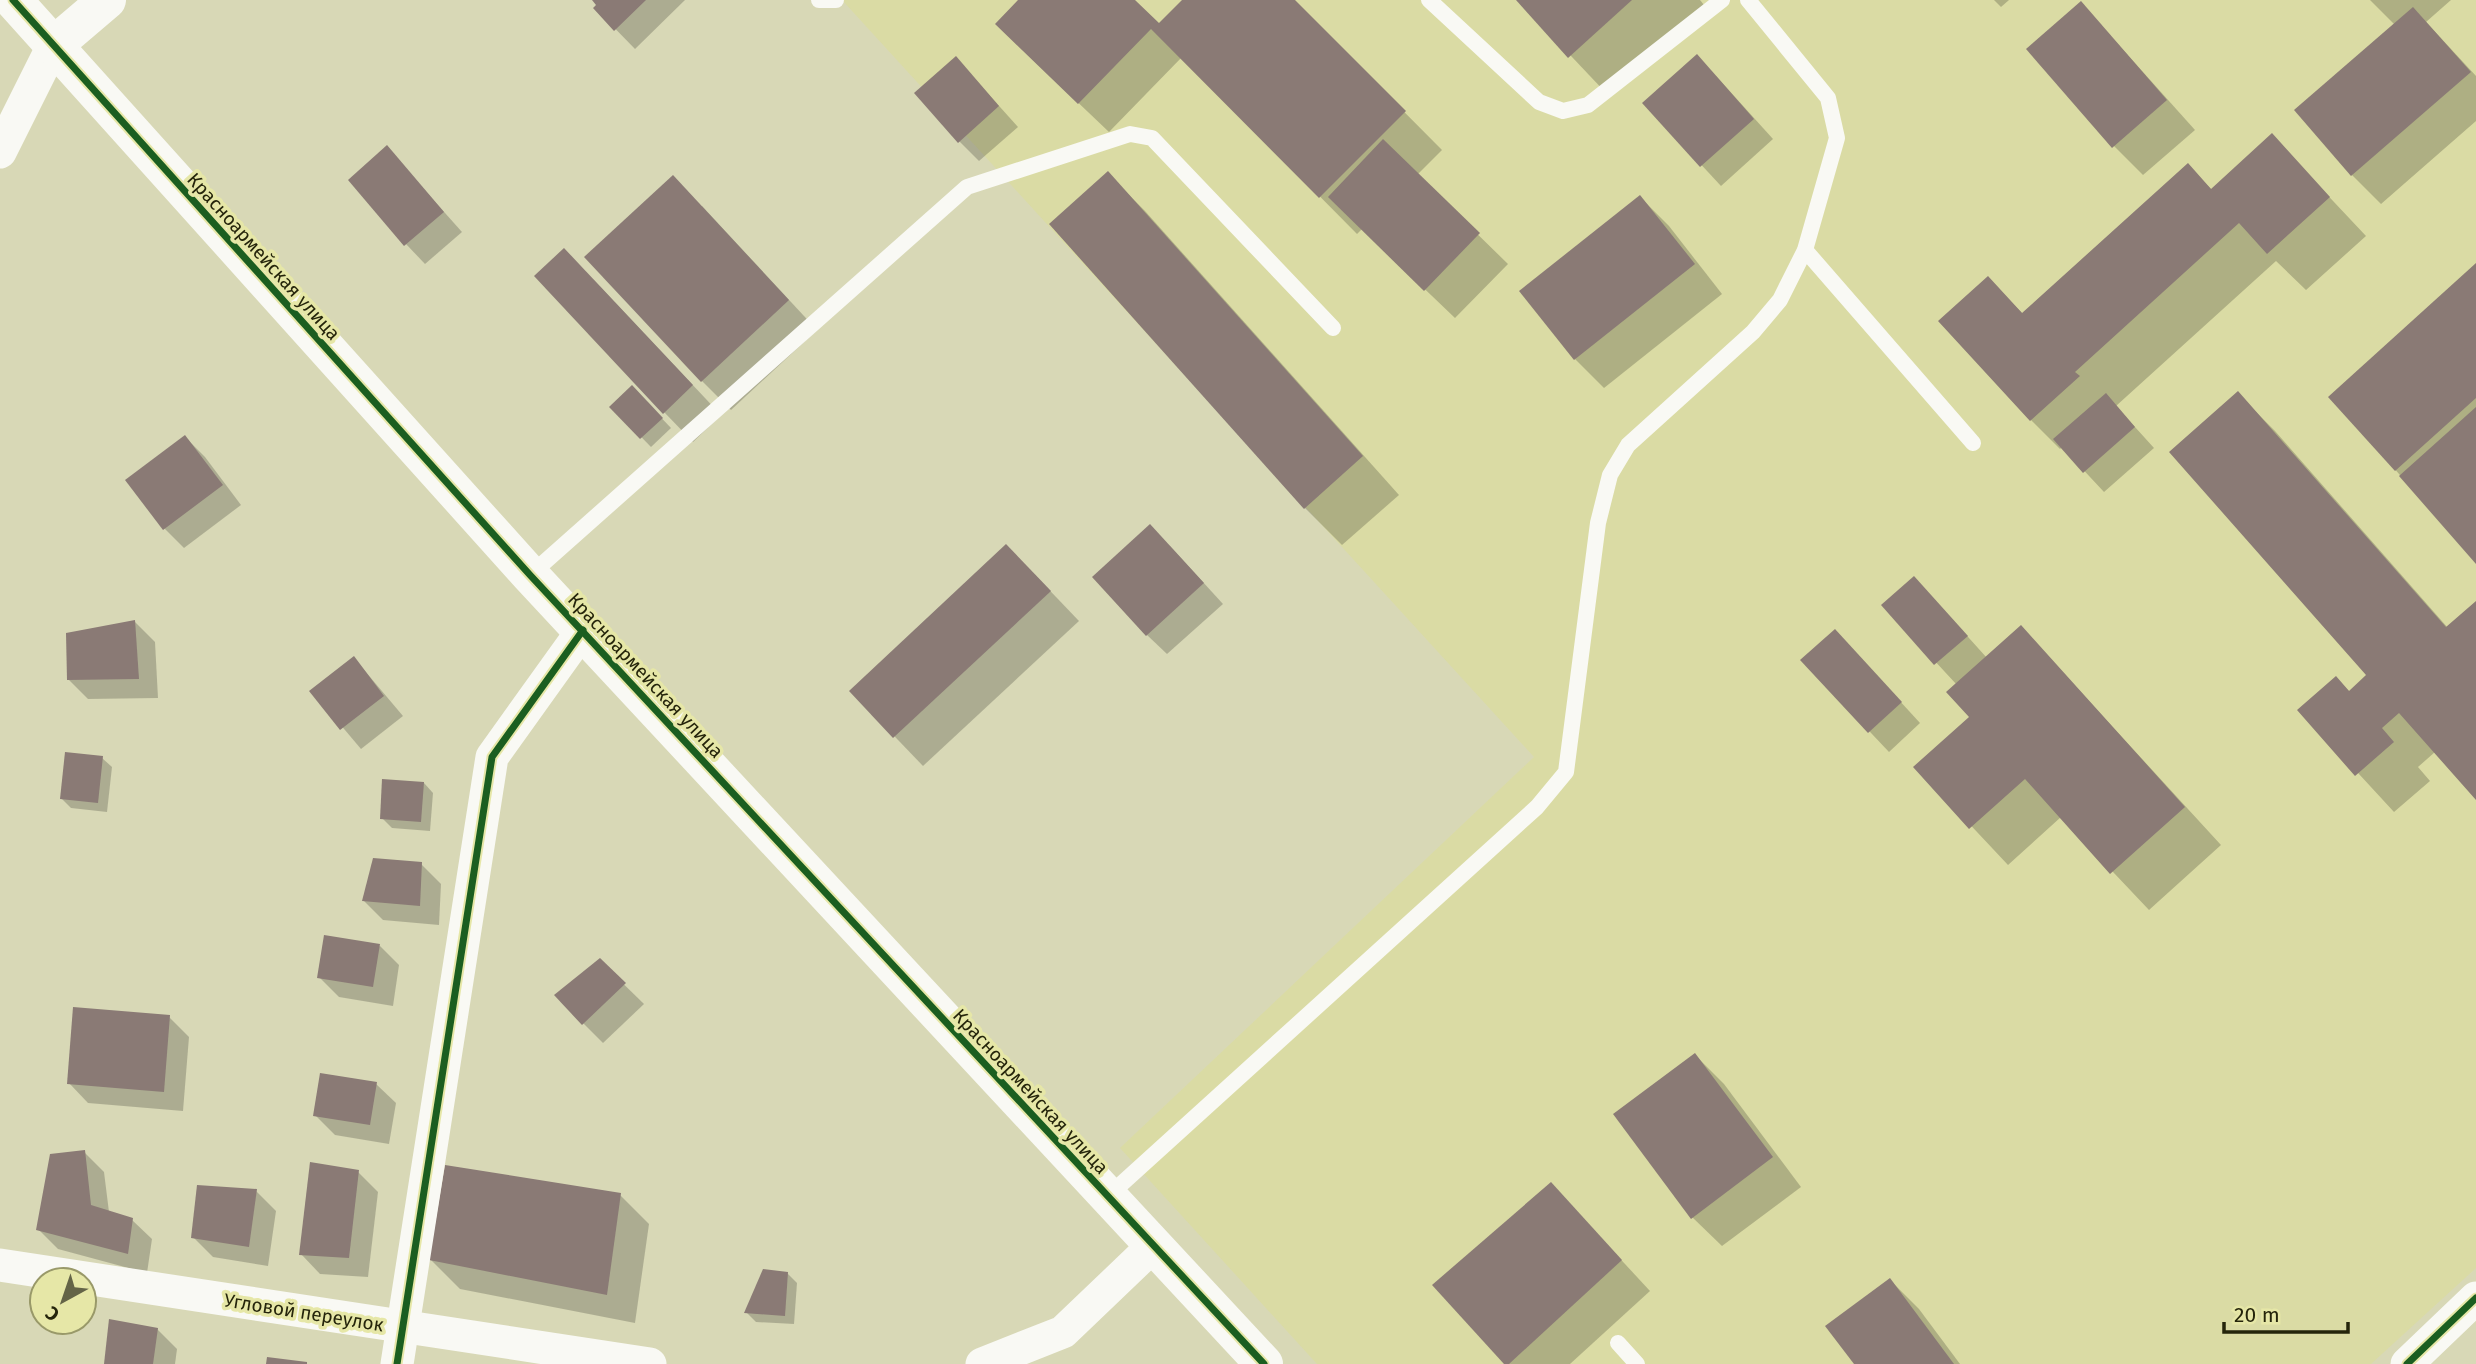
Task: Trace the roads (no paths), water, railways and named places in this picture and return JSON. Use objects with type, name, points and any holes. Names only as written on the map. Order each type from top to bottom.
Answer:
[{"type":"street","name":"Красноармейская улица","points":[[13,0],[530,575],[1264,1364]]},
{"type":"street","points":[[0,152],[52,46],[107,0]]},
{"type":"street","points":[[397,1364],[492,757],[583,630]]},
{"type":"street","points":[[982,1364],[1063,1332],[1154,1245]]},
{"type":"street","name":"Угловой переулок","points":[[0,1265],[650,1364]]},
{"type":"street","points":[[2407,1364],[2476,1298]]},
{"type":"lane","points":[[819,0],[836,0]]},
{"type":"lane","points":[[1429,0],[1539,102],[1563,111],[1588,105],[1722,0]]},
{"type":"lane","points":[[1107,1197],[1537,807],[1566,772],[1598,523],[1610,475],[1628,445],[1753,332],[1780,300],[1805,250],[1837,138],[1828,98],[1748,0]]},
{"type":"lane","points":[[530,575],[967,187],[1130,134],[1152,138],[1333,328]]},
{"type":"lane","points":[[1805,250],[1973,443]]},
{"type":"lane","points":[[1618,1343],[1637,1364]]}]
